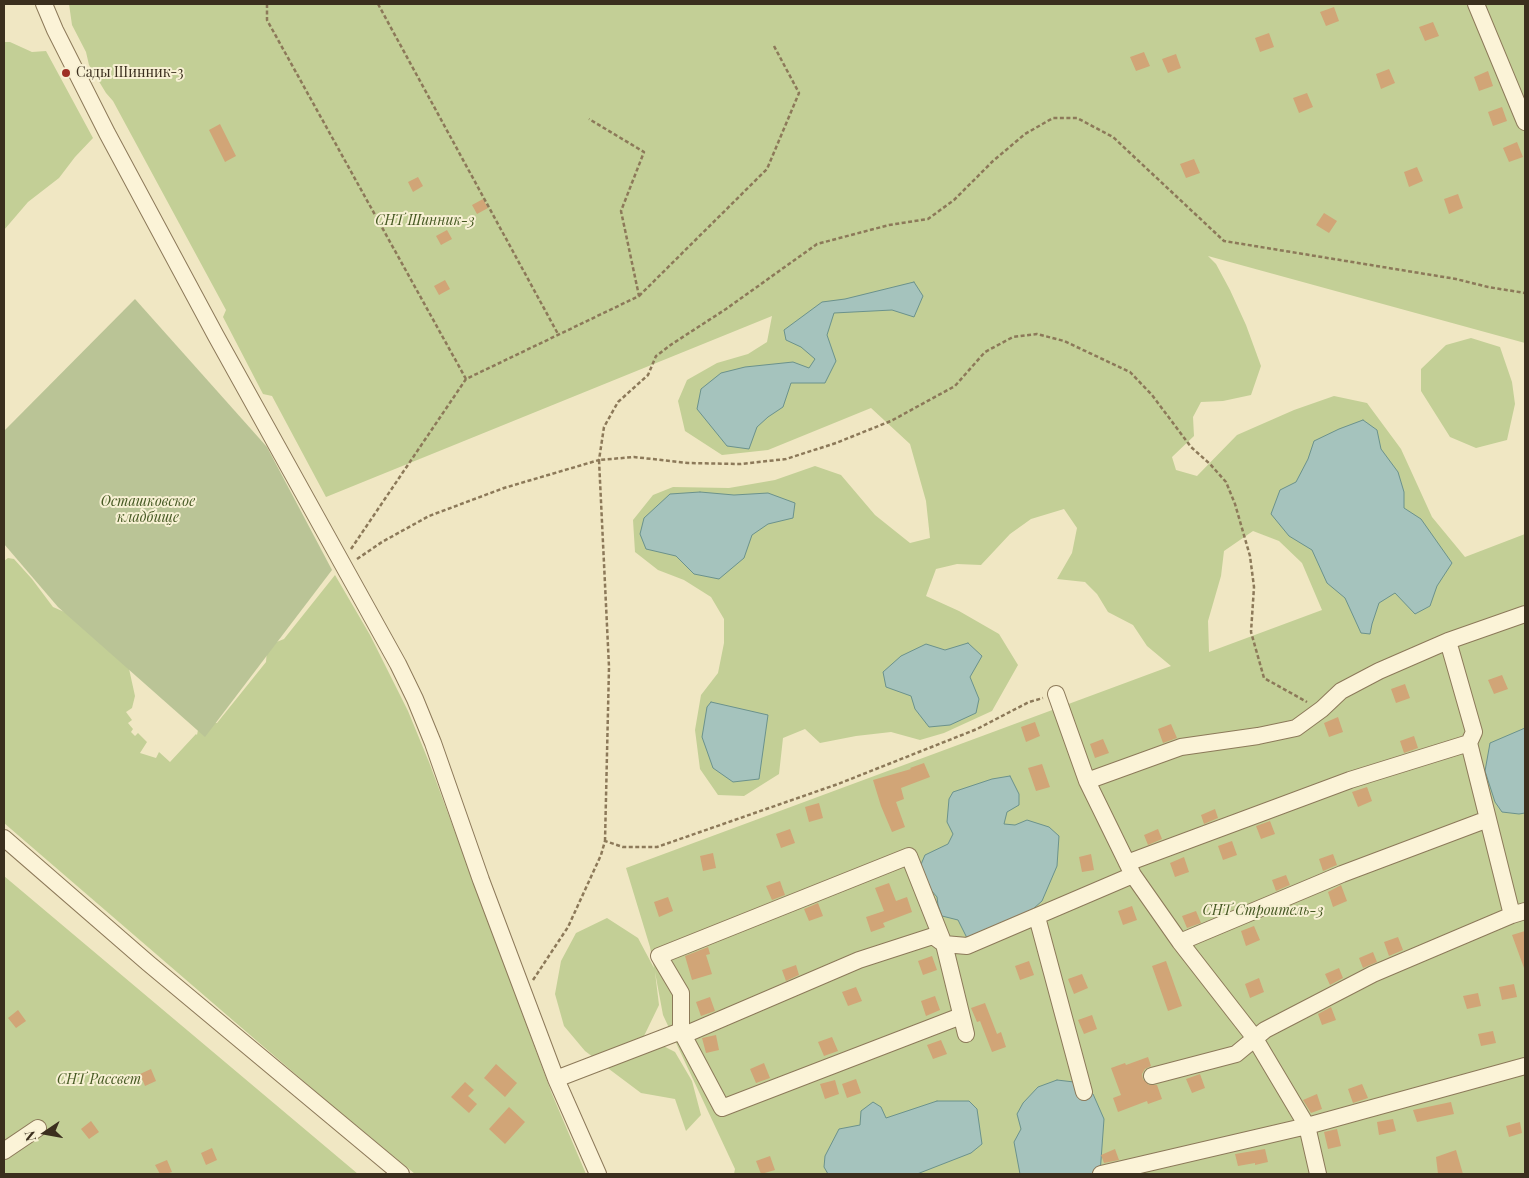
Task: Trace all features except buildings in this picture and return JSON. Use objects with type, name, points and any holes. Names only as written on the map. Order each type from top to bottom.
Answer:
[{"type":"street","points":[[44,4],[111,142],[398,664],[415,699],[433,743],[481,880],[556,1079],[598,1174]]},
{"type":"street","points":[[1476,4],[1525,122]]},
{"type":"street","points":[[1087,781],[1181,748],[1296,728],[1322,709],[1341,691],[1380,671],[1448,641],[1525,614]]},
{"type":"street","points":[[1152,1076],[1236,1054],[1254,1037],[1265,1030],[1373,974],[1519,913],[1488,819],[1469,743],[1474,732],[1448,641]]},
{"type":"street","points":[[1056,694],[1087,781],[1130,869],[1180,942],[1254,1037],[1307,1126],[1318,1174]]},
{"type":"street","points":[[556,1079],[683,1033],[859,960],[933,936],[944,944],[967,946],[1037,917],[1130,869],[1350,780],[1469,743]]},
{"type":"street","points":[[1180,942],[1342,874],[1488,819]]},
{"type":"street","points":[[4,838],[148,963],[401,1174]]},
{"type":"street","points":[[962,1016],[722,1108],[683,1033],[681,993],[658,956],[909,856],[944,944],[962,1016],[966,1034]]},
{"type":"street","points":[[1037,917],[1084,1092]]},
{"type":"street","points":[[1101,1174],[1307,1126],[1525,1066]]},
{"type":"street","points":[[4,1151],[38,1128]]},
{"type":"path","points":[[268,4],[267,20],[466,379]]},
{"type":"path","points":[[378,4],[558,335]]},
{"type":"path","points":[[343,565],[466,379],[639,296],[767,170],[799,93],[774,46]]},
{"type":"path","points":[[524,994],[568,927],[601,855],[604,841],[609,668],[599,460],[604,427],[618,402],[648,375],[656,356],[672,344],[726,309],[817,244],[889,225],[928,219],[954,200],[1025,134],[1053,118],[1076,118],[1113,137],[1224,242],[1456,279],[1525,293]]},
{"type":"path","points":[[589,120],[644,152],[621,211],[639,296]]},
{"type":"path","points":[[343,565],[429,516],[504,488],[599,460],[634,457],[688,463],[741,464],[786,459],[836,443],[891,421],[955,386],[985,352],[1013,337],[1037,334],[1064,340],[1130,372],[1152,395],[1190,447],[1210,464],[1226,482],[1235,504],[1250,556],[1254,587],[1251,632],[1264,678],[1322,709]]},
{"type":"path","points":[[604,841],[623,848],[657,846],[838,784],[977,729],[1029,702],[1056,694]]},
{"type":"green space","points":[[69,4],[1525,4],[1525,343],[1208,256],[1216,264],[1230,290],[1246,325],[1261,366],[1251,395],[1223,401],[1201,402],[1193,417],[1194,436],[1172,457],[1176,470],[1197,476],[1237,435],[1294,410],[1334,396],[1367,403],[1401,449],[1432,517],[1465,557],[1525,534],[1525,1174],[734,1174],[735,1169],[663,1015],[655,972],[659,1005],[644,1036],[675,1052],[692,1081],[701,1115],[686,1131],[675,1099],[641,1093],[585,1051],[564,1026],[555,994],[561,961],[576,933],[607,918],[638,938],[654,968],[650,947],[626,868],[1171,666],[1147,646],[1133,625],[1108,612],[1097,594],[1085,582],[1057,579],[1072,553],[1077,528],[1064,509],[1031,519],[1010,534],[981,565],[957,564],[936,569],[926,596],[959,611],[999,634],[1018,665],[992,711],[944,733],[920,740],[891,732],[820,743],[805,729],[783,738],[779,774],[744,796],[718,795],[700,769],[695,730],[701,695],[718,673],[724,643],[724,619],[711,597],[684,580],[658,570],[635,552],[633,520],[653,495],[673,487],[729,488],[775,480],[815,466],[841,475],[875,515],[910,543],[930,538],[926,501],[910,444],[871,408],[768,450],[722,455],[685,431],[678,401],[687,380],[717,363],[748,354],[767,342],[772,316],[326,497],[272,396],[263,394],[223,317],[226,310],[113,101],[89,65],[86,52],[72,25]],"holes":[[[1253,531],[1279,541],[1302,563],[1322,610],[1209,652],[1208,621],[1221,576],[1224,551]]]},
{"type":"green space","points":[[4,42],[10,42],[32,52],[46,51],[93,138],[59,178],[28,202],[4,230]]},
{"type":"green space","name":"Осташковское кладбище","points":[[135,299],[267,447],[332,570],[205,737],[58,607],[4,544],[4,431]]},
{"type":"green space","points":[[1471,338],[1500,347],[1512,382],[1515,404],[1507,440],[1476,448],[1450,437],[1421,391],[1421,369],[1446,345]]},
{"type":"green space","points":[[8,558],[14,559],[53,607],[122,637],[135,696],[132,708],[126,712],[132,720],[128,723],[133,729],[131,732],[135,736],[138,733],[147,742],[140,753],[156,758],[159,752],[170,762],[207,722],[217,723],[266,662],[267,650],[274,643],[284,639],[335,575],[370,635],[408,711],[429,762],[552,1094],[586,1174],[415,1174],[315,1091],[4,823],[4,561]]},
{"type":"green space","name":"СНТ Рассвет","points":[[4,876],[358,1174],[4,1174]]},
{"type":"water","points":[[914,282],[923,296],[914,317],[892,310],[834,313],[827,335],[836,361],[825,383],[791,383],[783,407],[757,427],[749,449],[727,446],[697,409],[701,389],[721,373],[745,367],[793,362],[809,368],[815,359],[801,347],[786,340],[784,330],[822,302],[845,299]]},
{"type":"water","points":[[1363,420],[1377,430],[1381,449],[1398,472],[1404,492],[1404,508],[1421,519],[1452,563],[1437,586],[1430,606],[1415,614],[1395,593],[1379,603],[1370,634],[1361,633],[1345,598],[1327,583],[1312,550],[1289,536],[1271,514],[1280,490],[1296,482],[1308,459],[1314,441]]},
{"type":"water","points":[[700,492],[734,495],[768,493],[795,503],[793,518],[768,524],[752,535],[744,558],[719,579],[694,574],[676,556],[646,549],[640,534],[644,518],[670,494]]},
{"type":"water","points":[[968,643],[982,656],[970,677],[979,699],[976,713],[950,725],[929,727],[915,709],[911,696],[886,687],[883,672],[901,656],[926,644],[945,650]]},
{"type":"water","points":[[711,702],[768,715],[759,779],[733,782],[713,768],[702,737],[707,707]]},
{"type":"water","points":[[1525,728],[1525,813],[1502,812],[1495,802],[1485,771],[1490,743]]},
{"type":"water","points":[[1010,776],[1019,794],[1019,805],[1007,812],[1004,824],[1015,825],[1027,820],[1049,827],[1059,836],[1057,866],[1042,901],[1025,916],[968,940],[958,920],[942,916],[937,897],[919,869],[925,855],[948,844],[953,834],[947,822],[949,799],[953,792],[992,779]]},
{"type":"water","points":[[1057,1080],[1074,1082],[1093,1094],[1104,1119],[1100,1174],[1020,1174],[1014,1142],[1021,1129],[1017,1114],[1023,1103],[1038,1087]]},
{"type":"water","points":[[937,1101],[969,1101],[977,1109],[982,1144],[971,1153],[917,1174],[828,1174],[824,1167],[825,1156],[839,1129],[860,1125],[861,1111],[873,1102],[881,1107],[886,1118]]},
{"type":"place","name":"Сады Шинник-3","points":[[66,73]]},
{"type":"park label","name":"СНТ Шинник-3","points":[[425,221]]},
{"type":"park label","name":"СНТ Строитель-3","points":[[1263,911]]}]
